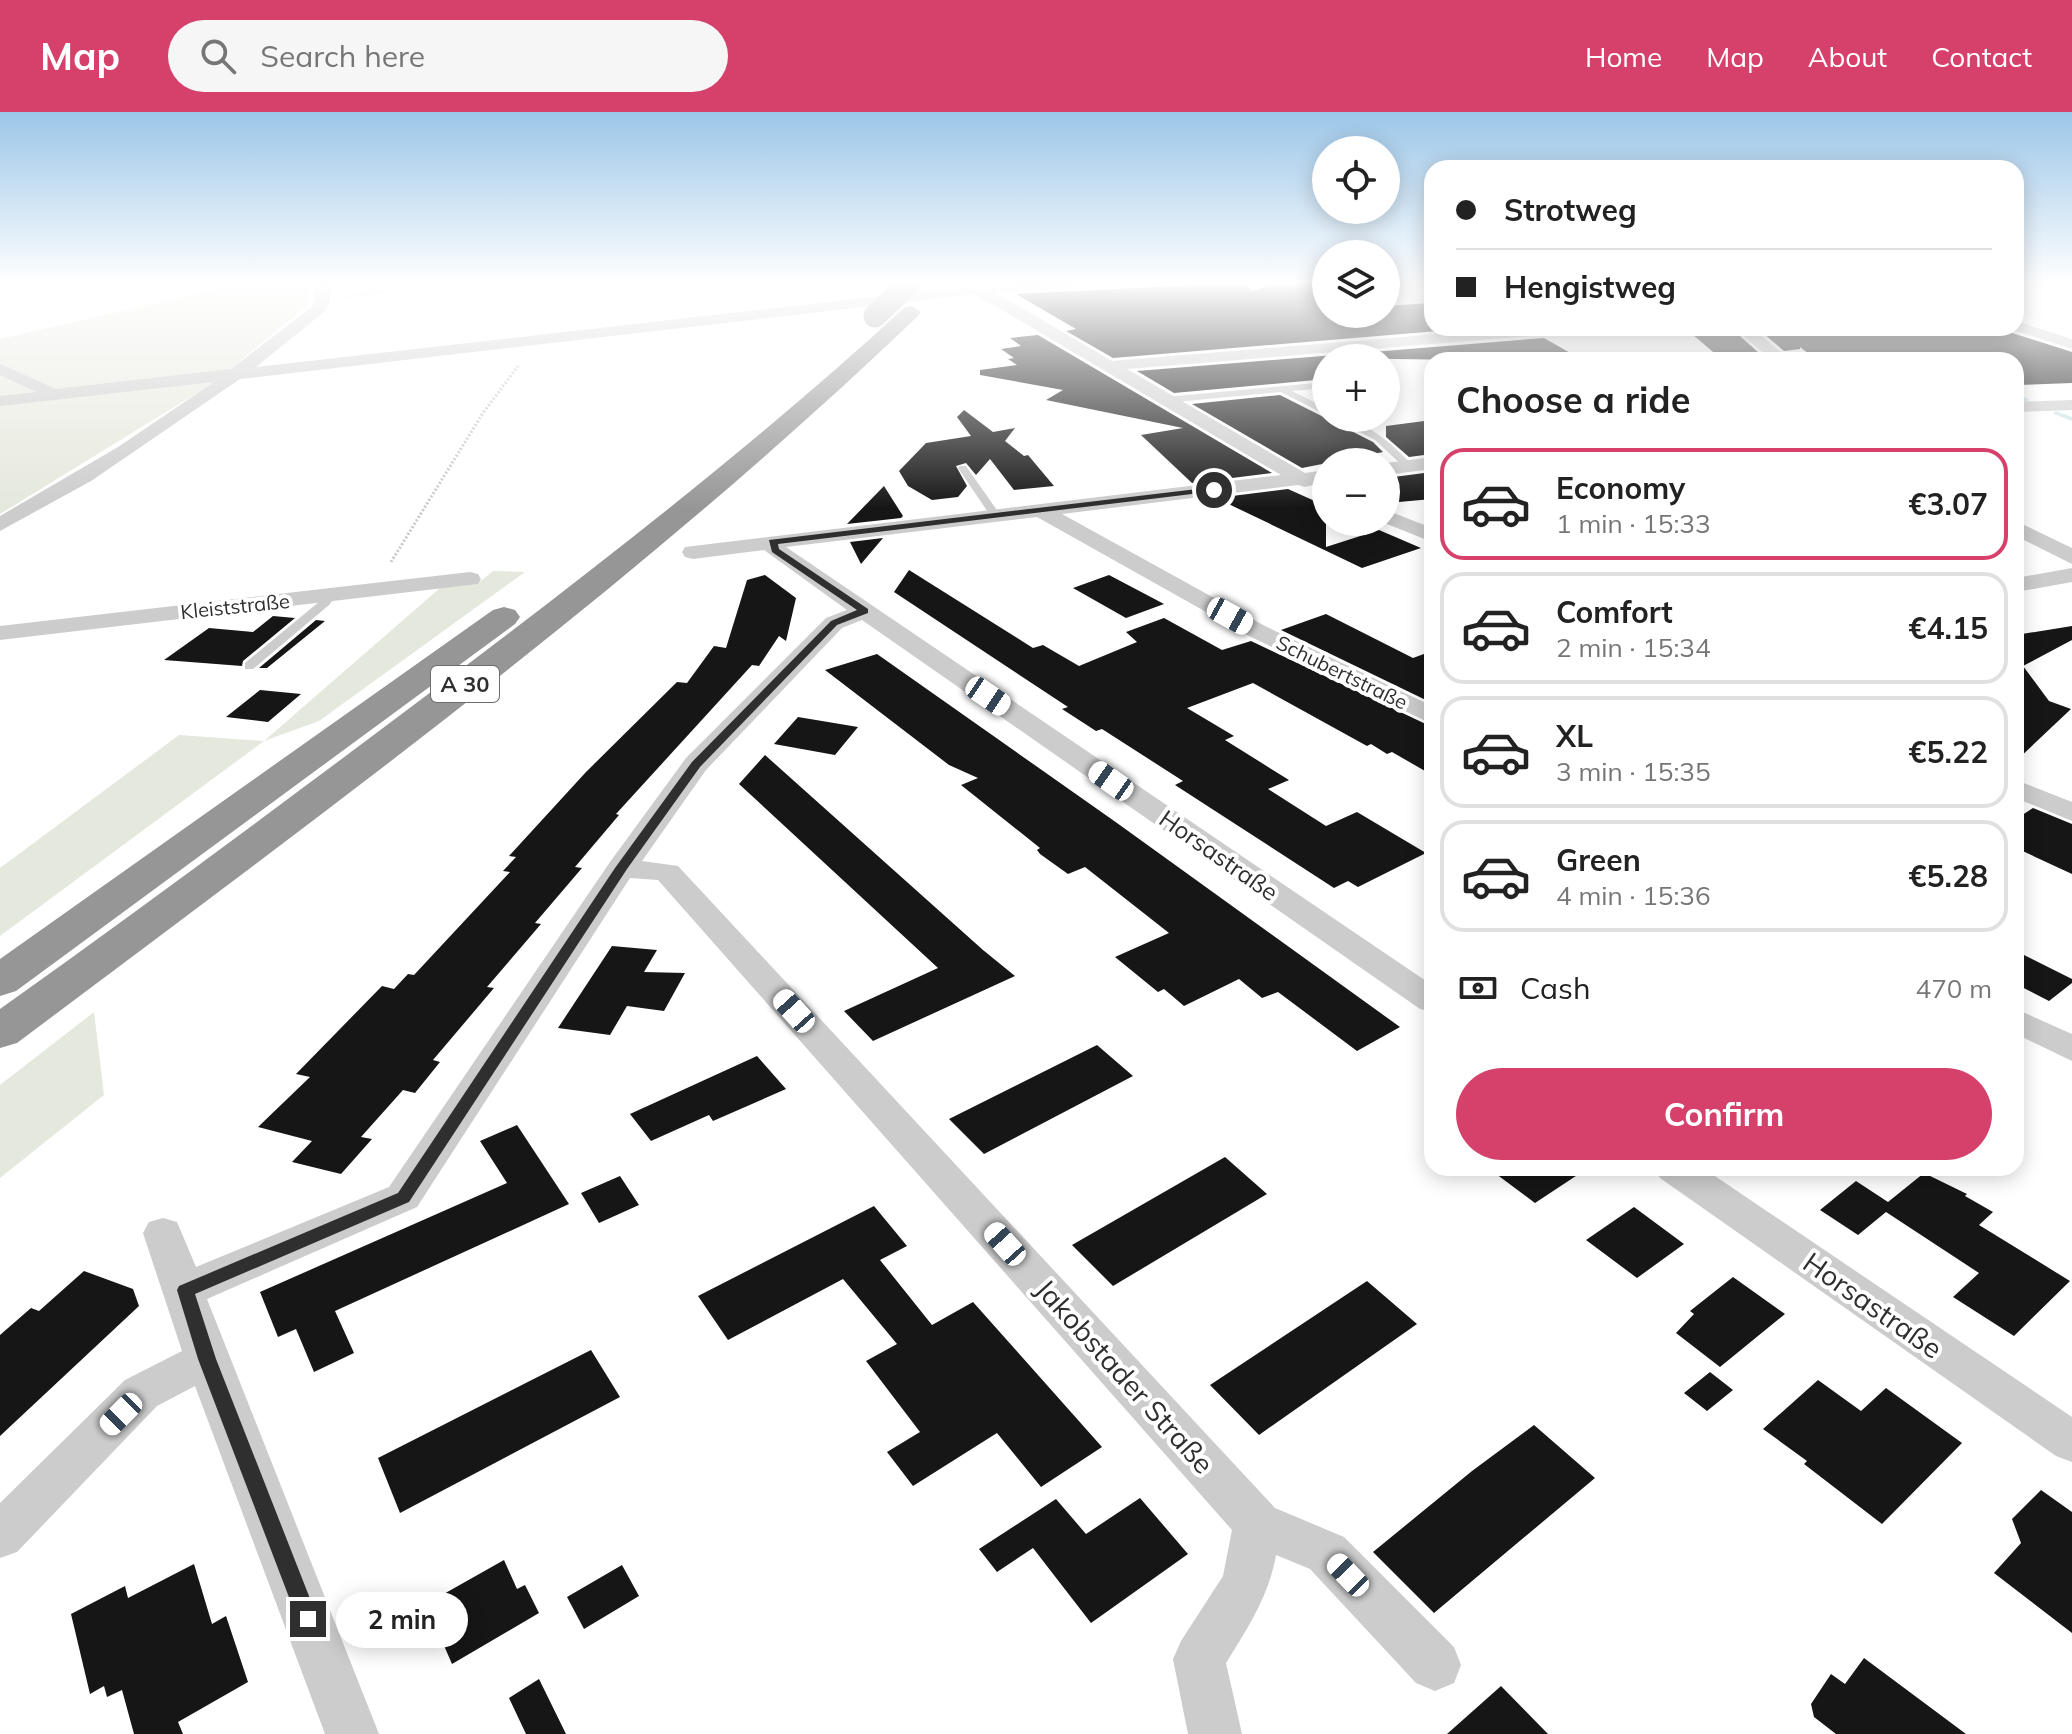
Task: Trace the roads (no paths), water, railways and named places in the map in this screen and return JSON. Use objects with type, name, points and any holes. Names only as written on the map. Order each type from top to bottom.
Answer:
[{"type":"highway","name":"A 30","points":[[664,493],[830,357]]},
{"type":"highway","name":"A 30","points":[[0,1032],[206,882],[537,629],[741,464],[847,357]]},
{"type":"highway","name":"A 30","points":[[0,981],[156,871],[531,596]]},
{"type":"street","points":[[0,525],[45,501],[260,357]]},
{"type":"street","points":[[0,401],[378,357]]},
{"type":"street","points":[[1092,357],[1312,484]]},
{"type":"street","points":[[1108,366],[1220,357]]},
{"type":"street","points":[[0,369],[48,390],[49,395]]},
{"type":"street","points":[[2024,407],[2072,405]]},
{"type":"street","points":[[1400,467],[1424,464]]},
{"type":"street","points":[[693,552],[1312,478]]},
{"type":"street","name":"Schubertstraße","points":[[1042,511],[1257,631],[1424,712]]},
{"type":"street","points":[[1400,522],[1424,533]]},
{"type":"street","points":[[2024,531],[2072,557]]},
{"type":"street","name":"Horsastraße","points":[[772,542],[775,550],[1424,995]]},
{"type":"street","points":[[2024,584],[2072,575]]},
{"type":"street","name":"Kleiststraße","points":[[0,633],[470,579]]},
{"type":"street","points":[[185,1290],[403,1197],[621,868],[696,764],[834,623],[865,611]]},
{"type":"street","points":[[2024,791],[2072,812]]},
{"type":"street","name":"Jakobstader Straße","points":[[621,868],[667,872],[1258,1524],[1327,1553],[1435,1665]]},
{"type":"street","points":[[2024,1024],[2072,1049]]},
{"type":"street","name":"Horsastraße","points":[[1686,1176],[2072,1442]]},
{"type":"street","points":[[163,1233],[207,1359],[352,1734]]},
{"type":"street","points":[[0,1536],[141,1393],[207,1359]]},
{"type":"street","points":[[1215,1734],[1199,1659],[1246,1584],[1258,1524]]},
{"type":"lane","points":[[1166,400],[1312,386]]},
{"type":"lane","points":[[1282,389],[1312,405]]},
{"type":"lane","points":[[1366,432],[1378,438],[1408,466]]},
{"type":"lane","points":[[963,468],[996,516]]},
{"type":"lane","points":[[249,666],[331,595]]},
{"type":"waterway","points":[[2056,413],[2072,419]]}]
